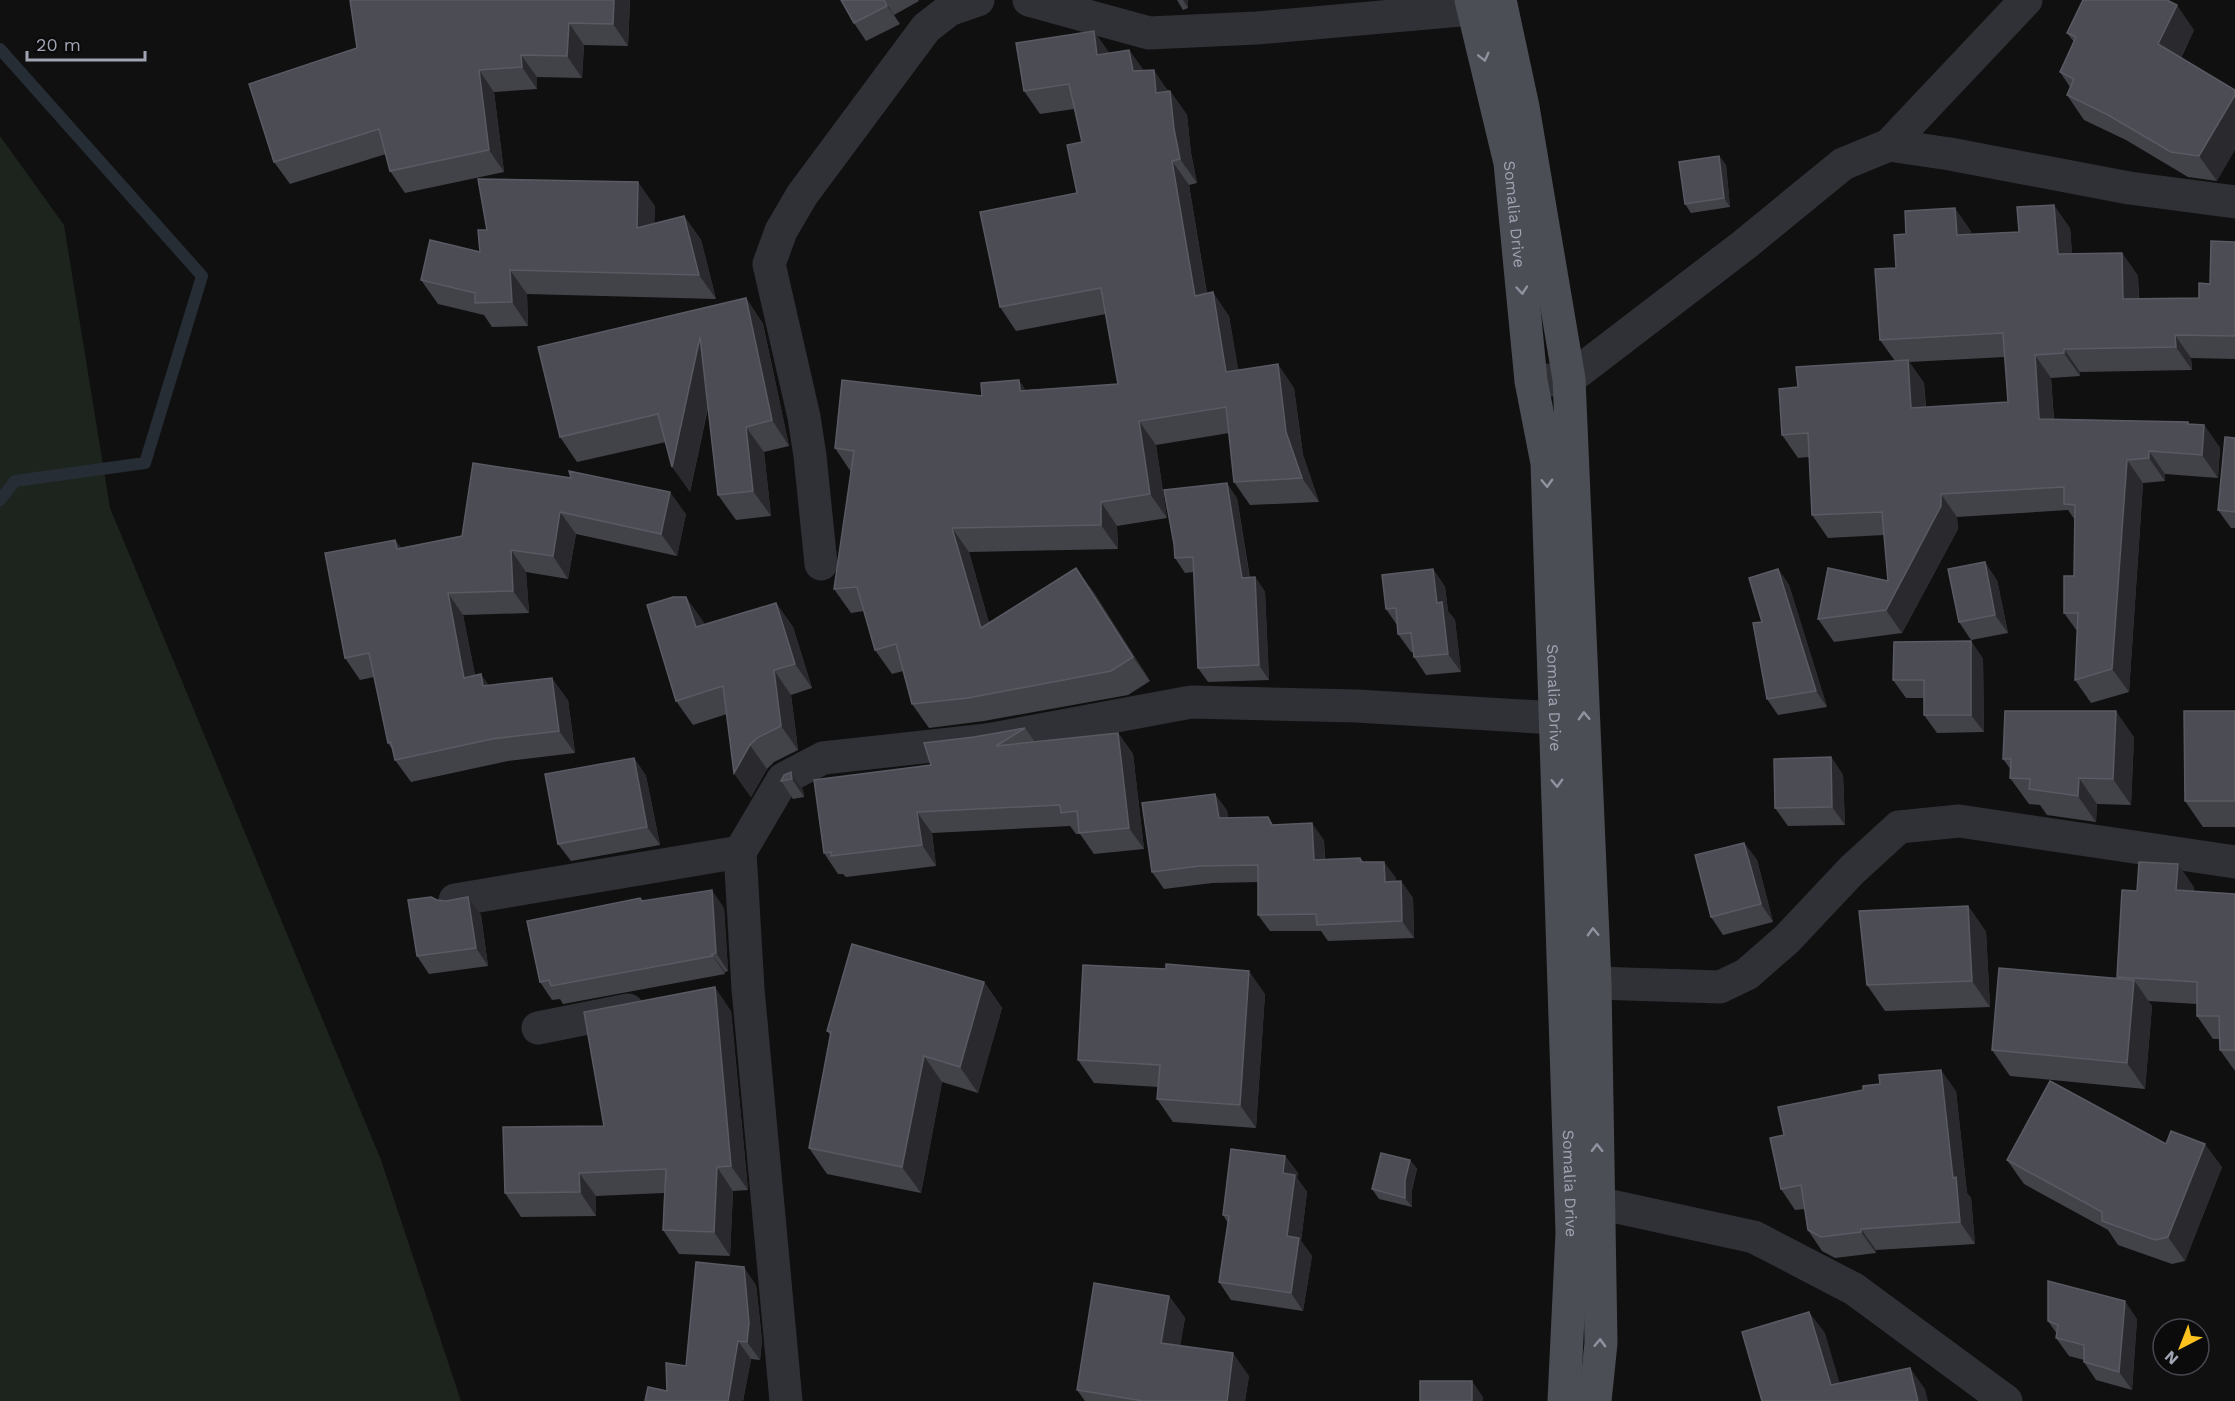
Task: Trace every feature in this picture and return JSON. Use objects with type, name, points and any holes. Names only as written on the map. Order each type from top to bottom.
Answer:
[{"type":"main road","name":"Somalia Drive","points":[[1481,3],[1523,107],[1569,379],[1595,984],[1601,1343],[1595,1401]]},
{"type":"main road","name":"Somalia Drive","points":[[1481,3],[1510,163],[1531,381],[1547,463],[1572,1221],[1564,1401]]},
{"type":"street","points":[[821,564],[804,417],[768,264],[781,231],[802,195],[926,28],[949,9],[978,0]]},
{"type":"street","points":[[1029,0],[1149,33],[1257,28],[1481,3]]},
{"type":"street","points":[[1531,381],[1569,379],[1744,245],[1843,164],[1889,145],[2026,0]]},
{"type":"street","points":[[1889,145],[1950,154],[2129,188],[2235,202]]},
{"type":"street","points":[[786,1401],[736,992],[740,852],[783,779],[823,758],[987,740],[1191,702],[1357,706],[1555,718]]},
{"type":"street","points":[[1595,984],[1720,987],[1748,974],[1787,939],[1852,870],[1899,827],[1959,821],[2235,862]]},
{"type":"street","points":[[455,900],[740,852]]},
{"type":"street","points":[[538,1028],[653,1006]]},
{"type":"street","points":[[1598,1203],[1754,1237],[1854,1288],[2006,1401]]},
{"type":"shaded area","points":[[0,136],[64,225],[110,508],[381,1160],[461,1401],[0,1401]]},
{"type":"building","points":[[350,0],[614,0],[613,24],[569,23],[567,56],[521,55],[522,67],[479,70],[489,150],[390,171],[379,129],[274,162],[249,84],[357,48]]},
{"type":"building","points":[[841,0],[884,0],[887,6],[854,23]]},
{"type":"building","points":[[2083,0],[2167,0],[2177,5],[2158,44],[2235,90],[2235,95],[2199,156],[2171,152],[2108,115],[2067,95],[2074,79],[2060,72],[2076,37],[2067,33]]},
{"type":"building","points":[[1094,31],[1097,55],[1129,50],[1133,71],[1154,70],[1156,93],[1170,91],[1180,159],[1172,161],[1195,296],[1213,292],[1226,372],[1278,364],[1286,432],[1302,478],[1234,482],[1226,407],[1139,421],[1150,494],[1101,502],[1101,525],[952,528],[981,628],[1076,568],[1133,657],[1111,671],[968,698],[912,704],[896,644],[875,650],[857,587],[834,589],[854,451],[835,448],[842,380],[982,396],[981,383],[1019,380],[1020,391],[1118,384],[1101,288],[1000,307],[980,212],[1077,193],[1067,145],[1082,142],[1069,84],[1024,91],[1016,43]]},
{"type":"building","points":[[1719,156],[1724,198],[1685,204],[1679,162]]},
{"type":"building","points":[[478,179],[638,182],[637,228],[684,216],[699,275],[510,270],[512,302],[475,303],[475,293],[421,280],[430,240],[480,252],[478,230],[487,230]]},
{"type":"building","points":[[2054,205],[2058,254],[2122,253],[2123,299],[2199,298],[2199,283],[2210,284],[2211,241],[2235,242],[2235,336],[2175,335],[2176,347],[2064,349],[2064,353],[2035,355],[2039,419],[2188,422],[2188,424],[2204,425],[2202,455],[2149,451],[2149,458],[2127,460],[2112,669],[2075,680],[2078,613],[2064,613],[2064,576],[2074,576],[2075,505],[2064,504],[2064,487],[1941,494],[1941,506],[1886,610],[1818,619],[1828,568],[1888,581],[1882,512],[1812,515],[1808,433],[1782,435],[1779,389],[1798,387],[1796,367],[1908,360],[1911,408],[2008,402],[2003,333],[1880,340],[1875,269],[1896,268],[1894,235],[1906,234],[1905,211],[1955,208],[1957,235],[2019,232],[2017,207]]},
{"type":"building","points":[[746,298],[772,420],[746,427],[753,491],[718,495],[700,337],[672,467],[658,414],[560,437],[538,347]]},
{"type":"building","points":[[2225,437],[2235,438],[2235,512],[2218,510]]},
{"type":"building","points":[[473,463],[571,478],[569,471],[670,492],[661,534],[560,512],[553,556],[511,550],[513,591],[448,593],[464,678],[481,674],[483,686],[552,678],[559,731],[492,739],[395,760],[391,742],[388,743],[369,653],[345,658],[325,553],[395,540],[397,549],[462,536]]},
{"type":"building","points":[[1227,483],[1242,578],[1255,577],[1259,665],[1198,668],[1193,557],[1175,558],[1164,490]]},
{"type":"building","points":[[1985,562],[1995,615],[1959,622],[1948,569]]},
{"type":"building","points":[[1433,569],[1437,603],[1442,602],[1448,654],[1414,657],[1411,633],[1398,634],[1396,608],[1386,609],[1382,575]]},
{"type":"building","points":[[1778,569],[1816,691],[1767,699],[1753,623],[1762,622],[1749,578]]},
{"type":"building","points":[[673,597],[686,597],[696,627],[776,603],[795,664],[774,670],[781,726],[757,738],[750,745],[734,773],[723,686],[676,701],[647,605]]},
{"type":"building","points":[[1971,641],[1971,715],[1924,715],[1924,680],[1893,680],[1894,642]]},
{"type":"building","points":[[2005,711],[2116,711],[2113,779],[2079,778],[2078,796],[2029,789],[2030,779],[2010,778],[2011,759],[2003,759]]},
{"type":"building","points":[[2184,711],[2235,711],[2235,801],[2185,801]]},
{"type":"building","points":[[1025,728],[996,746],[1118,733],[1129,828],[1079,833],[1077,811],[1061,813],[1060,805],[917,812],[922,845],[831,856],[831,852],[824,853],[814,780],[931,765],[924,743]]},
{"type":"building","points":[[1831,757],[1832,807],[1775,808],[1774,759]]},
{"type":"building","points":[[634,758],[647,827],[558,844],[545,774]]},
{"type":"building","points":[[791,772],[792,779],[781,781],[784,775]]},
{"type":"building","points":[[1215,794],[1219,818],[1268,817],[1272,825],[1312,823],[1314,860],[1360,858],[1361,862],[1384,862],[1385,882],[1401,881],[1402,921],[1317,925],[1316,914],[1258,915],[1258,865],[1200,866],[1152,872],[1142,803]]},
{"type":"building","points":[[1744,843],[1761,904],[1711,917],[1695,855]]},
{"type":"building","points":[[2139,862],[2178,864],[2176,890],[2235,894],[2235,1050],[2220,1050],[2219,1016],[2197,1016],[2197,982],[2117,977],[2122,890],[2137,891]]},
{"type":"building","points":[[712,890],[716,953],[712,954],[713,956],[551,986],[549,980],[540,982],[527,921],[640,898],[642,901]]},
{"type":"building","points":[[431,897],[446,901],[468,897],[476,948],[417,956],[408,900]]},
{"type":"building","points":[[1968,906],[1972,981],[1867,985],[1859,911]]},
{"type":"building","points":[[852,944],[984,982],[960,1067],[924,1056],[902,1167],[809,1148],[831,1032],[827,1031]]},
{"type":"building","points":[[1166,964],[1249,971],[1240,1105],[1157,1099],[1160,1065],[1078,1060],[1083,965],[1166,969]]},
{"type":"building","points":[[1999,968],[2134,980],[2127,1063],[1992,1050]]},
{"type":"building","points":[[715,987],[731,1166],[717,1167],[714,1232],[663,1230],[666,1169],[579,1173],[580,1192],[505,1193],[503,1127],[604,1126],[584,1012]]},
{"type":"building","points":[[1941,1070],[1960,1222],[1861,1229],[1861,1232],[1821,1237],[1808,1230],[1801,1185],[1781,1189],[1770,1138],[1784,1135],[1778,1107],[1863,1090],[1863,1086],[1880,1084],[1879,1075]]},
{"type":"building","points":[[2050,1081],[2166,1144],[2171,1131],[2205,1144],[2168,1237],[2155,1240],[2102,1221],[2102,1212],[2007,1160]]},
{"type":"building","points":[[1231,1149],[1285,1156],[1283,1173],[1295,1175],[1287,1236],[1299,1238],[1291,1293],[1219,1282],[1229,1216],[1223,1215]]},
{"type":"building","points":[[1381,1153],[1410,1160],[1405,1180],[1405,1198],[1372,1189]]},
{"type":"building","points":[[696,1262],[744,1267],[749,1323],[747,1342],[738,1341],[728,1401],[645,1401],[648,1387],[667,1391],[666,1363],[686,1366]]},
{"type":"building","points":[[2048,1281],[2125,1301],[2119,1372],[2084,1362],[2084,1345],[2056,1338],[2058,1325],[2048,1321]]},
{"type":"building","points":[[1094,1283],[1169,1296],[1161,1343],[1233,1353],[1227,1401],[1143,1401],[1077,1390]]},
{"type":"building","points":[[1809,1312],[1831,1385],[1910,1368],[1918,1401],[1762,1401],[1742,1332]]},
{"type":"building","points":[[1420,1381],[1472,1381],[1472,1401],[1420,1401]]},
{"type":"waterway","points":[[0,49],[202,276],[145,463],[15,481],[0,500]]}]
